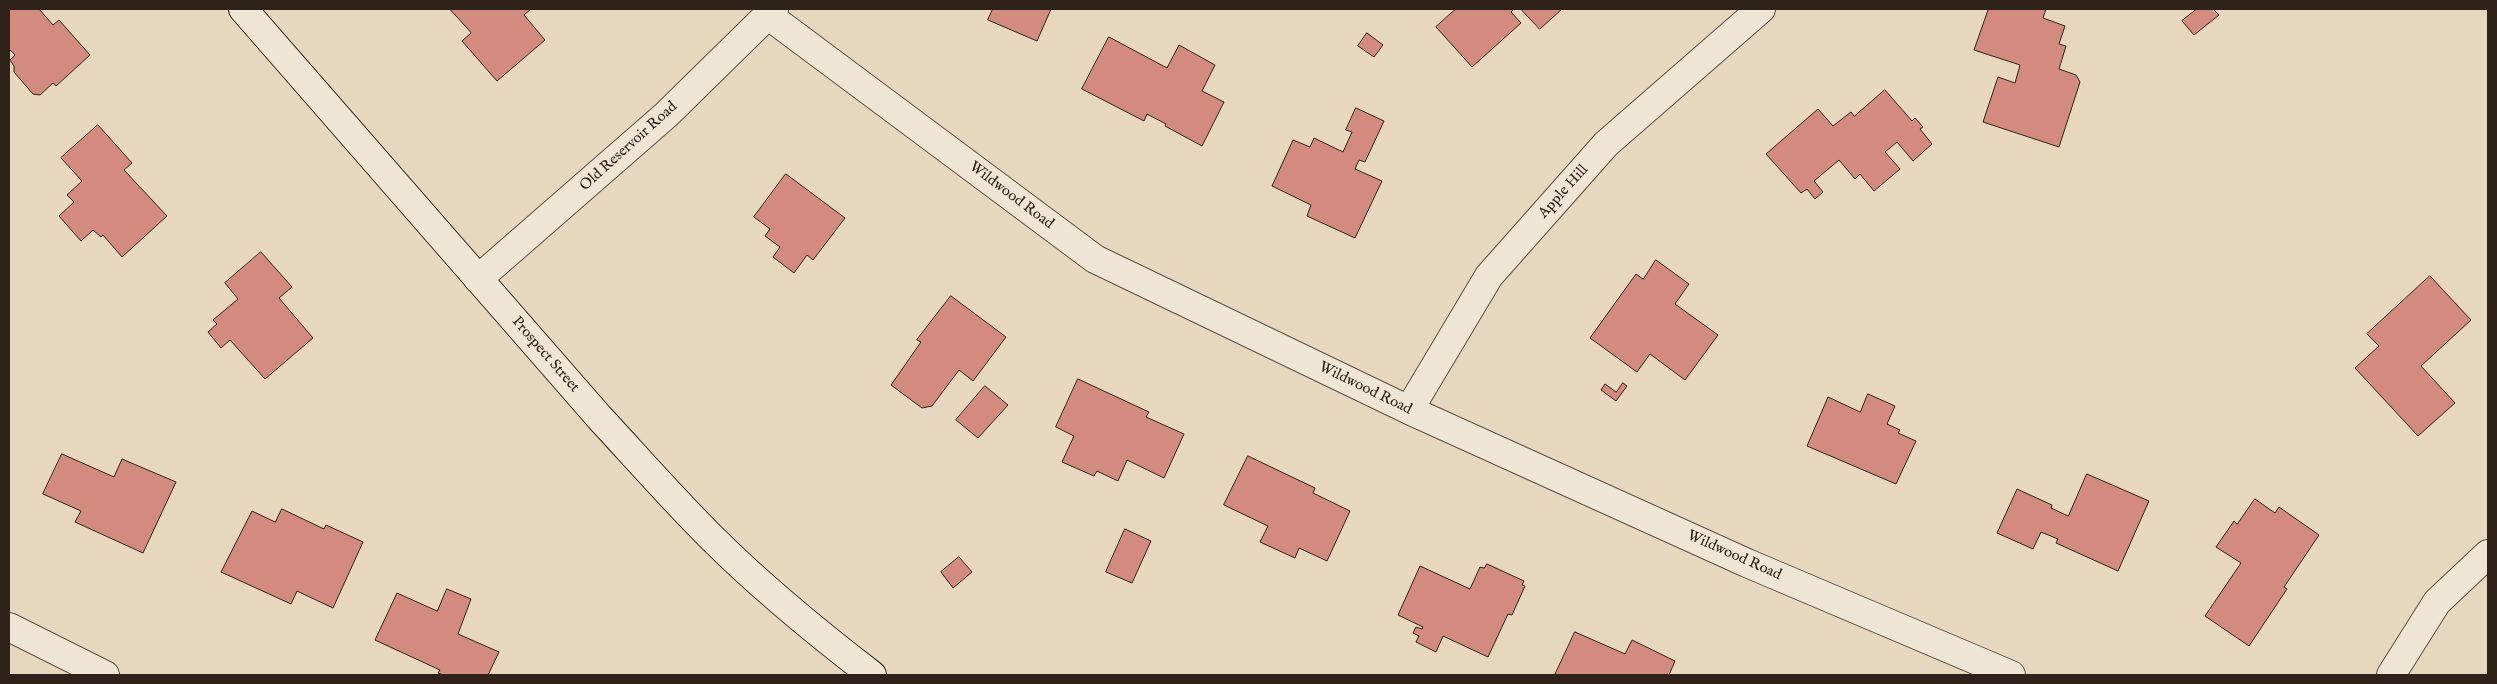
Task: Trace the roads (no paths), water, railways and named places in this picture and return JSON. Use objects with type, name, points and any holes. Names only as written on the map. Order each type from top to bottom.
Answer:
[{"type":"street","name":"Prospect Street","points":[[243,9],[599,418],[710,536],[768,590],[872,675]]},
{"type":"street","name":"Apple Hill","points":[[1409,410],[1489,276],[1606,144],[1761,9]]},
{"type":"street","name":"Old Reservoir Road","points":[[478,279],[666,115],[772,12]]},
{"type":"street","name":"Wildwood Road","points":[[772,12],[1095,260],[1409,410],[1748,563],[2011,675]]},
{"type":"street","points":[[2391,675],[2437,602],[2488,554]]},
{"type":"street","points":[[9,627],[105,675]]}]
